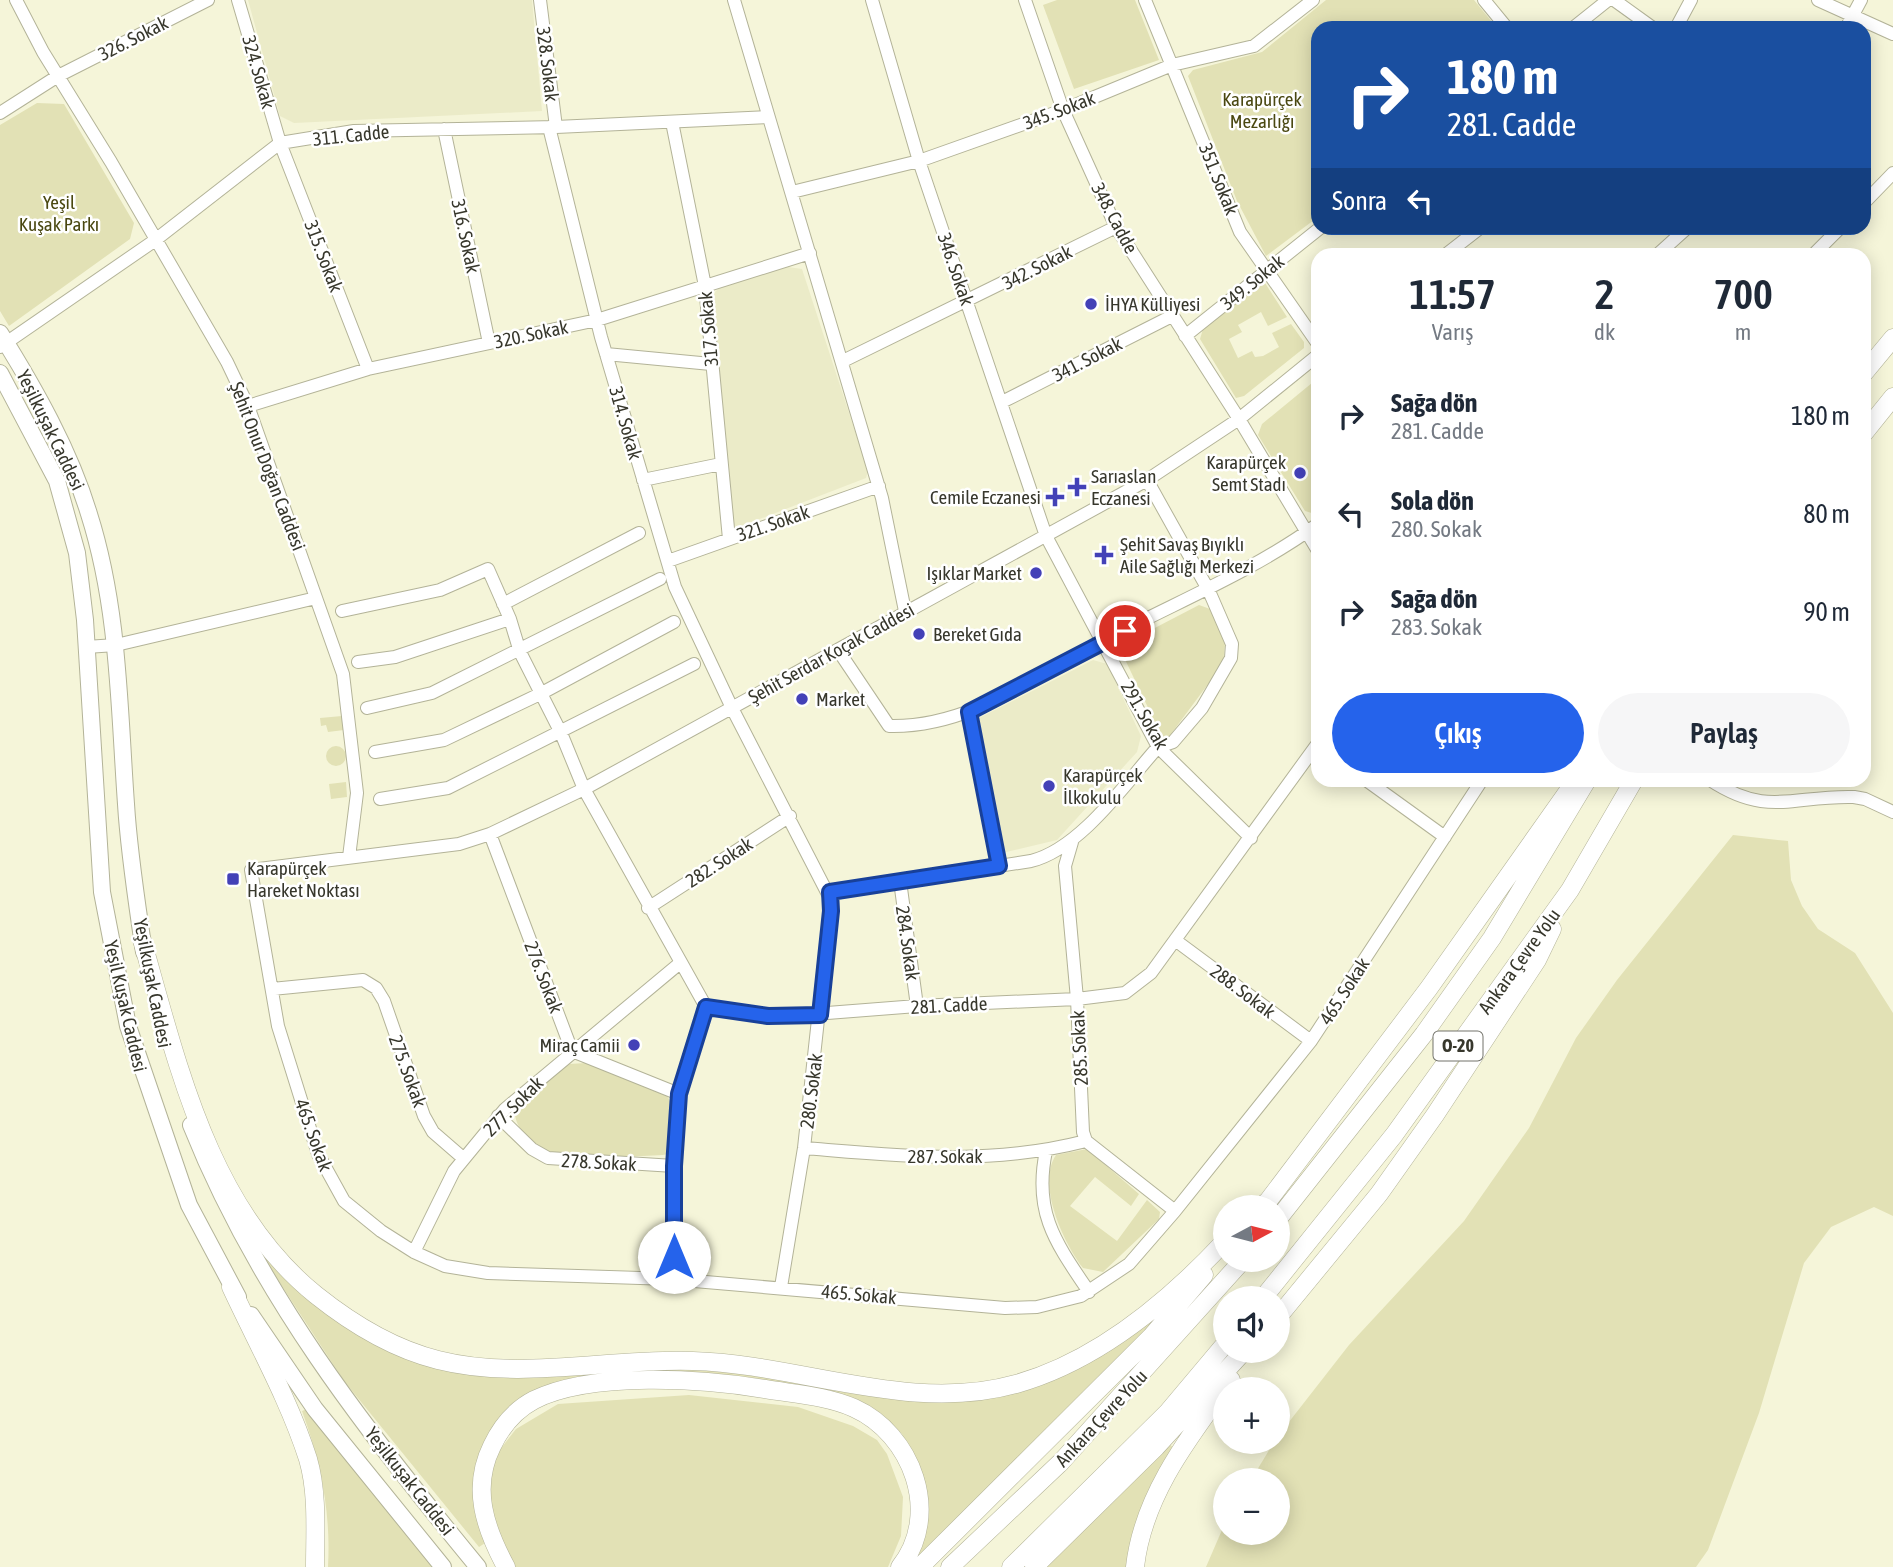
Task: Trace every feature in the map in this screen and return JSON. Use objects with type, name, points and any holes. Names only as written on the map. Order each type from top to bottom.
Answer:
[{"type":"highway","points":[[1871,365],[1893,338]]},
{"type":"highway","points":[[1871,424],[1893,397]]},
{"type":"highway","points":[[1271,1195],[1429,988],[1571,787]]},
{"type":"highway","name":"Ankara Çevre Yolu","points":[[1290,1204],[1424,1034],[1492,938],[1583,787]]},
{"type":"highway","name":"Ankara Çevre Yolu","points":[[1273,1286],[1394,1135],[1570,890],[1630,787]]},
{"type":"highway","points":[[1290,1300],[1379,1194],[1436,1115],[1537,960],[1570,890]]},
{"type":"highway","points":[[142,940],[206,1143],[226,1183],[262,1239],[300,1281],[333,1308],[391,1343],[436,1360],[485,1368],[695,1361],[765,1367],[916,1392],[968,1393],[1015,1384],[1064,1367],[1111,1340],[1159,1304],[1213,1252]]},
{"type":"highway","points":[[920,1567],[1142,1347],[1213,1265]]},
{"type":"highway","name":"Ankara Çevre Yolu","points":[[950,1567],[1060,1462],[1232,1272]]},
{"type":"highway","points":[[231,1287],[287,1407],[308,1462],[314,1511],[316,1567]]},
{"type":"highway","name":"Ankara Çevre Yolu","points":[[1011,1567],[1167,1413],[1213,1358]]},
{"type":"highway","points":[[1034,1567],[1156,1447],[1233,1363]]},
{"type":"highway","points":[[1135,1567],[1154,1498],[1182,1445],[1243,1363]]},
{"type":"highway","points":[[506,1567],[493,1542],[481,1495],[482,1465],[500,1430],[534,1401],[555,1393],[644,1380],[730,1383],[815,1397],[853,1407],[885,1426],[906,1454],[918,1490],[920,1521],[909,1556],[900,1567]]},
{"type":"main road","name":"Yeşilkuşak Caddesi","points":[[3,342],[66,453],[79,485],[99,552],[116,645],[126,806],[150,989],[174,1081],[203,1157],[257,1264],[309,1349],[400,1472],[478,1567]]},
{"type":"main road","name":"Yeşil Kuşak Caddesi","points":[[0,373],[39,442],[63,499],[77,553],[86,648],[100,871],[121,997],[143,1077],[188,1205],[231,1287],[315,1409],[443,1567]]},
{"type":"street","name":"Şehit Onur Doğan Caddesi","points":[[16,0],[154,241],[227,362],[248,406],[336,648],[347,700],[357,793],[349,857]]},
{"type":"street","name":"326. Sokak","points":[[0,113],[58,76],[208,0]]},
{"type":"street","name":"324. Sokak","points":[[238,0],[280,143]]},
{"type":"street","name":"328. Sokak","points":[[540,0],[552,127]]},
{"type":"street","points":[[734,0],[879,486],[905,611]]},
{"type":"street","name":"346. Sokak","points":[[872,0],[919,161],[1046,536]]},
{"type":"street","points":[[1026,3],[1040,0]]},
{"type":"street","name":"351. Sokak","points":[[1146,0],[1240,232],[1311,334]]},
{"type":"street","points":[[1484,0],[1501,21]]},
{"type":"street","points":[[1582,21],[1608,0]]},
{"type":"street","points":[[1614,0],[1643,21]]},
{"type":"street","points":[[1680,21],[1691,0]]},
{"type":"street","points":[[1818,0],[1868,21]]},
{"type":"street","points":[[1850,21],[1861,0]]},
{"type":"street","name":"345. Sokak","points":[[792,192],[919,161],[1063,110],[1172,65],[1254,46],[1309,1]]},
{"type":"street","name":"348. Cadde","points":[[1026,3],[1063,110],[1116,227],[1239,419]]},
{"type":"street","points":[[1871,22],[1893,34]]},
{"type":"street","name":"311. Cadde","points":[[3,342],[154,241],[280,143],[354,131],[552,127],[768,117]]},
{"type":"street","name":"317. Sokak","points":[[672,122],[705,286],[729,539]]},
{"type":"street","name":"314. Sokak","points":[[552,127],[606,354],[675,587],[732,708]]},
{"type":"street","name":"316. Sokak","points":[[444,129],[489,343]]},
{"type":"street","name":"315. Sokak","points":[[280,143],[368,369]]},
{"type":"street","points":[[1871,196],[1893,173]]},
{"type":"street","name":"342. Sokak","points":[[843,361],[1116,227]]},
{"type":"street","name":"349. Sokak","points":[[1185,336],[1311,235]]},
{"type":"street","points":[[1454,248],[1470,235]]},
{"type":"street","points":[[1664,248],[1677,235]]},
{"type":"street","points":[[1820,248],[1833,235]]},
{"type":"street","name":"320. Sokak","points":[[248,406],[368,369],[597,320],[810,253]]},
{"type":"street","name":"341. Sokak","points":[[1002,402],[1172,316]]},
{"type":"street","points":[[606,354],[711,364]]},
{"type":"street","name":"Şehit Serdar Koçak Caddesi","points":[[251,870],[446,847],[490,834],[584,789],[1147,480],[1239,419],[1311,361]]},
{"type":"street","points":[[1239,419],[1311,527]]},
{"type":"street","points":[[643,480],[720,464]]},
{"type":"street","points":[[830,892],[1040,859],[1072,842],[1158,747],[1173,742],[1202,708],[1231,658],[1232,644],[1209,591],[1147,480]]},
{"type":"street","name":"321. Sokak","points":[[668,561],[879,486]]},
{"type":"street","points":[[838,650],[889,726],[947,720],[1015,691],[1104,640],[1209,591],[1311,529]]},
{"type":"street","points":[[503,604],[639,533]]},
{"type":"street","name":"291. Sokak","points":[[1046,536],[1104,640],[1158,747],[1251,838]]},
{"type":"street","points":[[342,611],[440,590],[488,569],[510,619],[520,652],[561,733],[584,789],[648,908],[706,1007],[679,1094],[674,1166],[674,1280]]},
{"type":"street","points":[[367,708],[432,693],[520,652],[660,579]]},
{"type":"street","points":[[86,648],[116,645],[316,598]]},
{"type":"street","points":[[358,662],[395,657],[510,619]]},
{"type":"street","points":[[375,752],[444,740],[540,694],[674,622]]},
{"type":"street","points":[[380,799],[448,788],[694,664]]},
{"type":"street","name":"280. Sokak","points":[[732,708],[830,892],[831,911],[804,1148],[781,1287]]},
{"type":"street","points":[[969,712],[999,866]]},
{"type":"street","name":"281. Cadde","points":[[706,1007],[768,1016],[820,1015],[917,1006],[1077,999],[1113,995],[1134,988],[1151,972],[1311,753]]},
{"type":"street","points":[[1376,787],[1445,838]]},
{"type":"street","name":"465. Sokak","points":[[251,870],[284,1048],[318,1154],[334,1188],[354,1211],[414,1252],[445,1266],[488,1273],[781,1287],[1016,1308],[1053,1304],[1089,1292],[1129,1264],[1175,1211],[1311,1041],[1478,787]]},
{"type":"street","points":[[1723,787],[1744,799],[1762,803],[1854,797],[1893,812]]},
{"type":"street","name":"282. Sokak","points":[[648,908],[790,816]]},
{"type":"street","name":"276. Sokak","points":[[490,834],[572,1051]]},
{"type":"street","name":"285. Sokak","points":[[1072,842],[1065,866],[1086,1141]]},
{"type":"street","points":[[1040,859],[1065,866]]},
{"type":"street","name":"284. Sokak","points":[[900,881],[917,1006]]},
{"type":"street","name":"288. Sokak","points":[[1175,940],[1311,1041]]},
{"type":"street","name":"277. Sokak","points":[[414,1252],[443,1190],[463,1158],[498,1116],[572,1051],[680,963]]},
{"type":"street","name":"275. Sokak","points":[[272,989],[363,980],[381,993],[430,1126],[463,1158]]},
{"type":"street","points":[[572,1051],[679,1094]]},
{"type":"street","name":"278. Sokak","points":[[498,1116],[532,1149],[548,1158],[674,1166]]},
{"type":"street","points":[[1086,1141],[1175,1211]]},
{"type":"street","name":"287. Sokak","points":[[804,1148],[953,1159],[1046,1151],[1086,1141]]},
{"type":"street","points":[[1046,1151],[1041,1191],[1047,1220],[1063,1255],[1089,1292]]},
{"type":"shaded area","points":[[248,0],[532,0],[542,111],[294,123],[280,116]]},
{"type":"shaded area","points":[[788,267],[802,269],[868,471],[866,478],[739,527],[733,525],[712,295],[720,287]]},
{"type":"shaded area","name":"Karapürçek İlkokulu","points":[[1093,660],[1107,664],[1141,736],[1137,752],[1057,840],[1002,853],[979,718]]},
{"type":"green space","points":[[1057,0],[1135,0],[1159,60],[1074,89],[1043,5]]},
{"type":"green space","name":"Karapürçek Mezarlığı","points":[[1326,0],[1474,0],[1491,21],[1311,21],[1311,222],[1266,256],[1237,201],[1188,76],[1193,70],[1262,52]]},
{"type":"green space","name":"Yeşil Kuşak Parkı","points":[[37,103],[64,104],[134,223],[130,239],[9,326],[0,311],[0,125]]},
{"type":"green space","points":[[1261,283],[1265,283],[1287,317],[1268,326],[1261,312],[1238,325],[1242,332],[1229,339],[1238,358],[1252,351],[1255,357],[1263,356],[1279,347],[1272,333],[1291,324],[1304,342],[1304,348],[1244,396],[1236,398],[1200,339],[1203,329]]},
{"type":"green space","name":"Karapürçek Semt Stadı","points":[[1311,384],[1311,513],[1305,511],[1258,435],[1262,424]]},
{"type":"green space","points":[[1199,605],[1210,609],[1225,643],[1223,664],[1168,738],[1163,739],[1120,649],[1124,644]]},
{"type":"green space","points":[[342,716],[344,730],[328,732],[326,725],[321,726],[320,718]]},
{"type":"green space","points":[[336,746],[343,749],[346,756],[343,763],[336,766],[329,763],[326,756],[329,749]]},
{"type":"green space","points":[[346,782],[347,797],[331,799],[329,784]]},
{"type":"green space","points":[[1733,835],[1788,841],[1791,880],[1802,906],[1818,929],[1855,953],[1893,1013],[1893,1216],[1874,1207],[1831,1227],[1804,1263],[1759,1413],[1708,1550],[1696,1567],[1206,1567],[1216,1545],[1290,1545],[1290,1468],[1258,1468],[1267,1454],[1290,1454],[1290,1421],[1349,1345],[1464,1221],[1529,1128],[1576,1038],[1617,980]]},
{"type":"green space","points":[[586,1063],[666,1094],[670,1101],[668,1154],[624,1156],[563,1153],[541,1149],[528,1138],[518,1124],[515,1114],[530,1094],[569,1064]]},
{"type":"green space","points":[[1087,1149],[1139,1194],[1131,1206],[1095,1177],[1070,1206],[1117,1241],[1147,1200],[1160,1212],[1159,1219],[1103,1272],[1083,1268],[1068,1244],[1055,1213],[1049,1182],[1056,1155]]},
{"type":"green space","points":[[264,1244],[319,1306],[446,1368],[706,1363],[853,1386],[1002,1391],[1153,1318],[1159,1324],[913,1567],[910,1563],[913,1454],[902,1434],[883,1415],[862,1404],[735,1377],[532,1396],[478,1465],[488,1541],[479,1547],[344,1381],[257,1248]]},
{"type":"green space","points":[[689,1395],[798,1407],[853,1426],[877,1440],[887,1454],[903,1497],[901,1536],[888,1567],[509,1567],[491,1531],[488,1476],[498,1452],[516,1429],[558,1404]]},
{"type":"green space","points":[[312,1407],[440,1567],[328,1567],[328,1527],[323,1488],[302,1411]]},
{"type":"green space","points":[[1167,1442],[1176,1450],[1131,1567],[1038,1567]]},
{"type":"place","name":"İHYA Külliyesi","points":[[1091,304]]},
{"type":"place","name":"Karapürçek Semt Stadı","points":[[1300,473]]},
{"type":"place","name":"Sarıaslan Eczanesi","points":[[1077,487]]},
{"type":"place","name":"Cemile Eczanesi","points":[[1055,497]]},
{"type":"place","name":"Şehit Savaş Bıyıklı Aile Sağlığı Merkezi","points":[[1104,555]]},
{"type":"place","name":"Işıklar Market","points":[[1036,573]]},
{"type":"place","name":"Bereket Gıda","points":[[919,634]]},
{"type":"place","name":"Market","points":[[802,699]]},
{"type":"place","name":"Karapürçek İlkokulu","points":[[1049,786]]},
{"type":"place","name":"Karapürçek Hareket Noktası","points":[[233,879]]},
{"type":"place","name":"Miraç Camii","points":[[634,1045]]},
{"type":"route","points":[[674,1257],[674,1166],[679,1094],[706,1007],[768,1016],[820,1015],[831,911],[830,892],[999,866],[969,712],[1015,691],[1104,640],[1125,631]]}]
